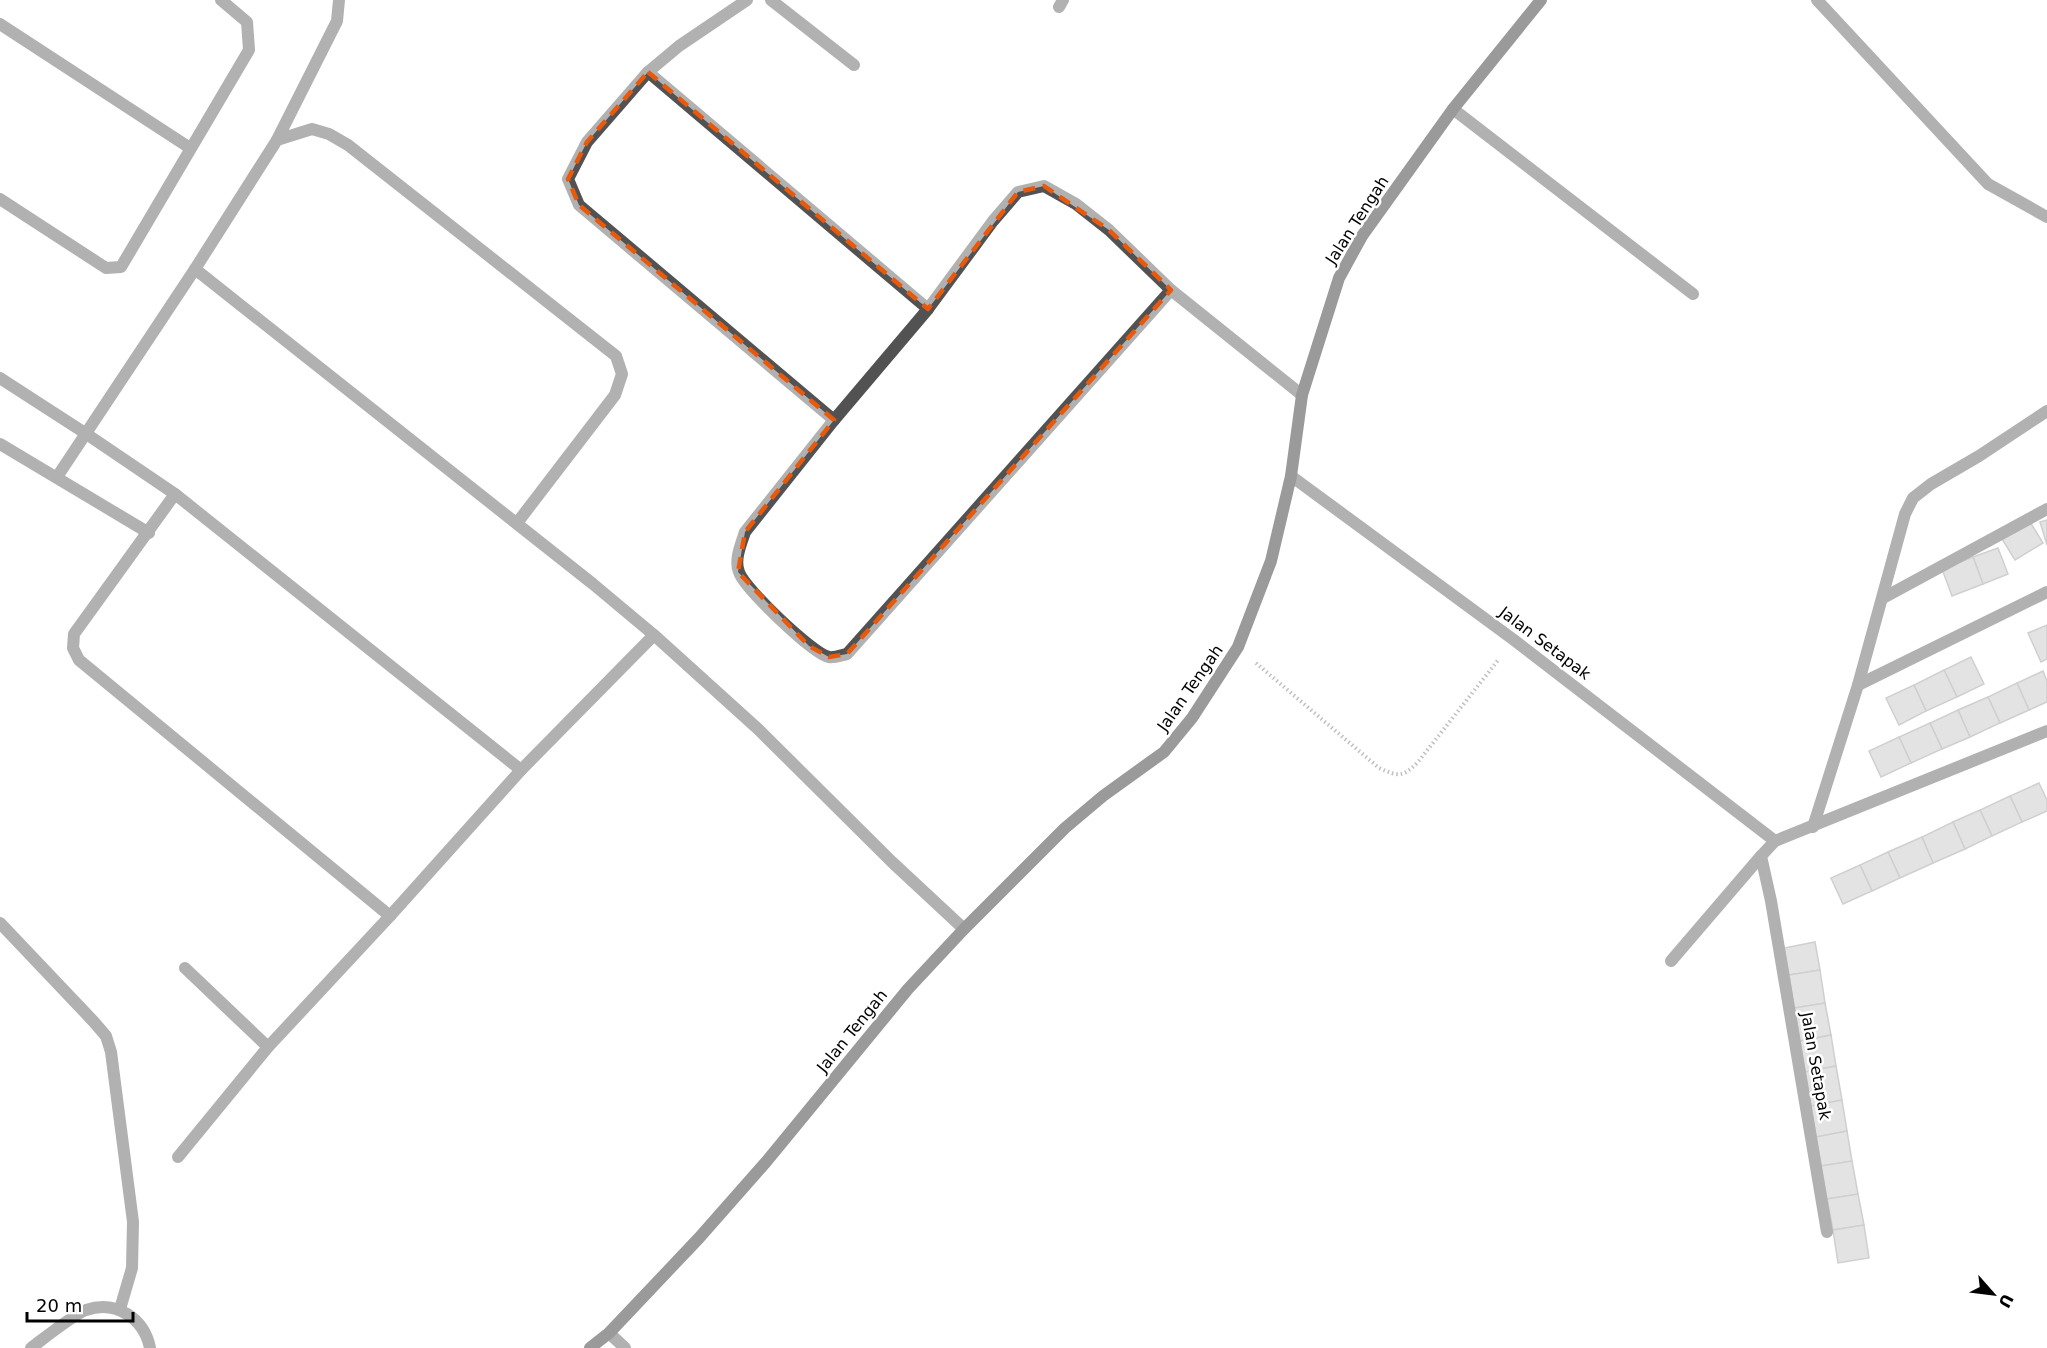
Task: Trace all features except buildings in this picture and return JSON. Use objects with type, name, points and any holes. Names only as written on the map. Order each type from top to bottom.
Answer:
[{"type":"main road","name":"Jalan Tengah","points":[[590,1348],[609,1334],[736,1196],[908,989],[964,929],[1065,828],[1103,796],[1164,752],[1192,718],[1238,647],[1271,561],[1291,476],[1302,395],[1339,278],[1362,236],[1453,109],[1541,0]]},
{"type":"street","points":[[0,199],[106,268],[121,267],[249,50],[247,22],[221,0]]},
{"type":"street","points":[[57,477],[195,269],[277,140],[337,21],[339,0]]},
{"type":"street","points":[[747,0],[679,46],[648,72],[587,142],[568,179],[579,205],[834,420]]},
{"type":"street","points":[[771,0],[854,65]]},
{"type":"street","points":[[1818,0],[1988,184],[2047,217]]},
{"type":"street","points":[[0,24],[190,148]]},
{"type":"street","points":[[648,72],[928,309]]},
{"type":"street","points":[[1453,109],[1693,294]]},
{"type":"street","points":[[277,140],[312,129],[329,134],[348,145],[616,356],[622,374],[615,395],[517,523]]},
{"type":"street","points":[[1171,290],[847,654],[829,657],[809,646],[750,589],[738,572],[739,552],[745,532],[834,420],[928,309],[993,221],[1018,192],[1044,186],[1076,204],[1109,230],[1171,290],[1302,395]]},
{"type":"street","points":[[195,269],[517,523],[654,635],[758,729],[892,862],[964,929]]},
{"type":"street","points":[[0,378],[175,494],[521,770]]},
{"type":"street","points":[[1814,827],[1858,685],[1905,514],[1913,498],[1931,484],[1979,456],[2047,411]]},
{"type":"street","points":[[0,444],[149,533]]},
{"type":"street","name":"Jalan Setapak","points":[[1291,476],[1514,640],[1775,841]]},
{"type":"street","points":[[175,494],[74,634],[73,648],[79,660],[390,916]]},
{"type":"street","points":[[1883,598],[2047,509]]},
{"type":"street","points":[[1858,685],[2047,592]]},
{"type":"street","points":[[178,1157],[268,1047],[521,770],[654,635]]},
{"type":"street","points":[[1671,961],[1775,841],[2047,731]]},
{"type":"street","name":"Jalan Setapak","points":[[1761,856],[1771,901],[1827,1232]]},
{"type":"street","points":[[0,923],[94,1022],[106,1036],[111,1052],[133,1222],[132,1268],[120,1309]]},
{"type":"street","points":[[185,968],[268,1047]]},
{"type":"street","points":[[31,1348],[85,1310],[104,1308],[120,1309],[134,1317],[148,1336],[150,1348]]},
{"type":"street","points":[[609,1334],[626,1348]]},
{"type":"path","points":[[1238,647],[1379,768],[1395,775],[1407,773],[1418,762],[1514,640]]},
{"type":"highlighted area","points":[[648,72],[928,309],[1018,192],[1044,186],[1109,230],[1171,290],[847,654],[829,657],[809,646],[738,572],[745,532],[834,420],[579,205],[568,179],[587,142]]}]
